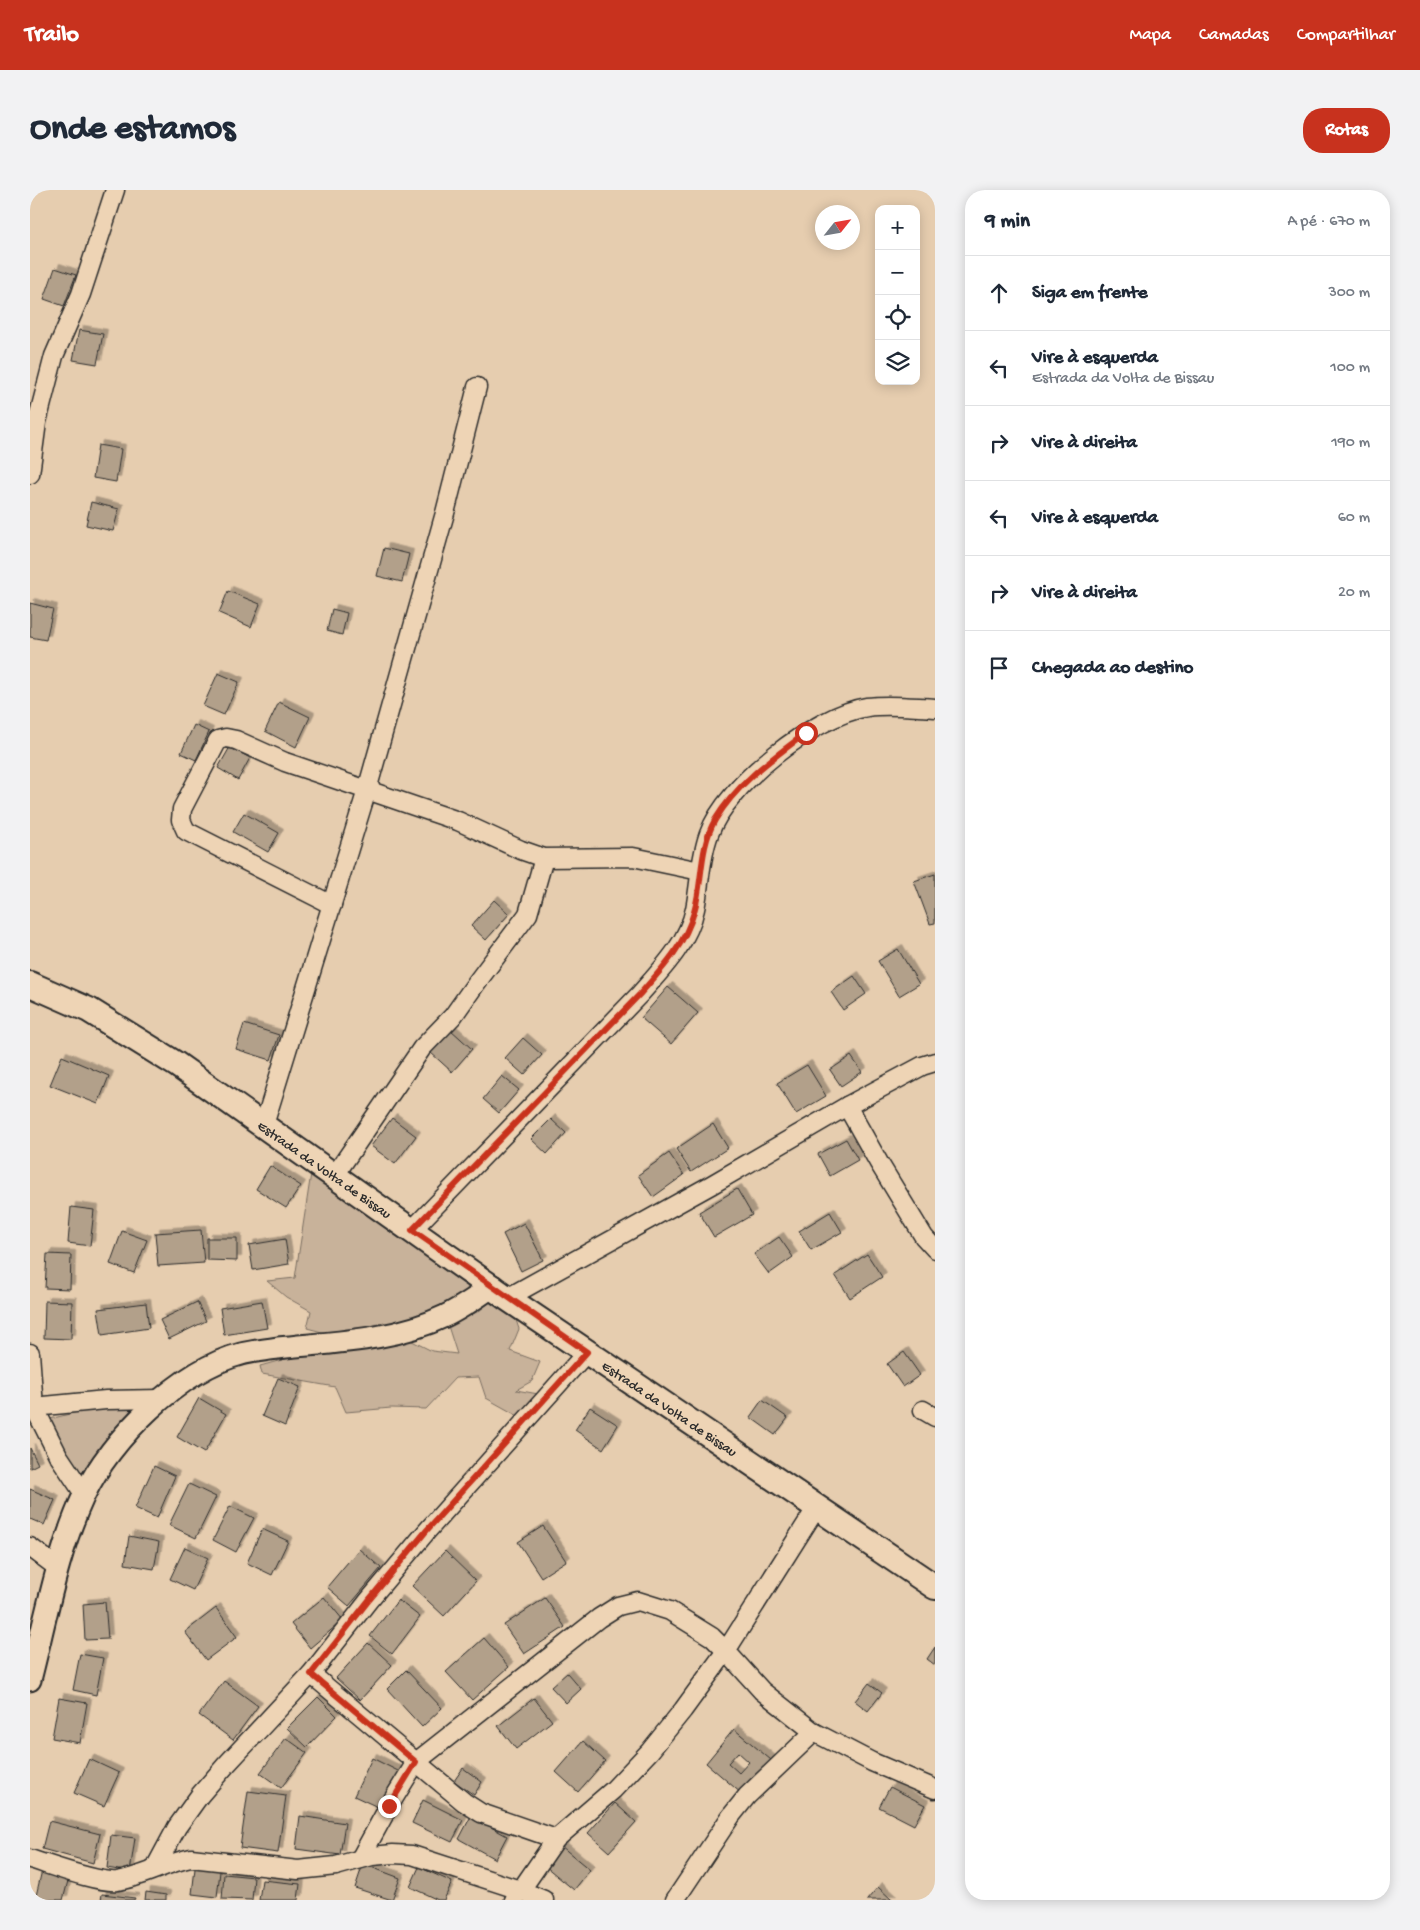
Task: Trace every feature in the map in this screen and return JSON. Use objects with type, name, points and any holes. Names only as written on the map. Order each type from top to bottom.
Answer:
[{"type":"main road","name":"Estrada da Volta de Bissau","points":[[30,984],[89,1010],[176,1064],[587,1352],[935,1587]]},
{"type":"street","points":[[30,474],[37,422],[54,356],[84,286],[115,190]]},
{"type":"street","points":[[264,1125],[367,790],[445,513],[478,387]]},
{"type":"street","points":[[412,1230],[640,994],[668,961],[682,941],[691,923],[708,836],[725,806],[748,780],[770,760],[806,733],[835,718],[866,708],[897,706],[935,708]]},
{"type":"street","points":[[332,905],[186,831],[181,820],[182,809],[218,740],[226,738],[236,740],[285,762],[458,821],[521,850],[544,858],[633,857],[700,871]]},
{"type":"street","points":[[335,1175],[422,1048],[453,1016],[528,914],[544,858]]},
{"type":"street","points":[[30,1680],[49,1597],[84,1494],[103,1462],[122,1438],[161,1399],[207,1367],[241,1354],[277,1348],[344,1342],[392,1333],[443,1317],[500,1292],[711,1185],[847,1106],[922,1066],[935,1062]]},
{"type":"street","points":[[847,1106],[924,1237],[935,1249]]},
{"type":"street","points":[[155,1868],[177,1827],[200,1795],[311,1674],[427,1530],[587,1352]]},
{"type":"street","points":[[30,1353],[32,1408],[58,1455],[84,1494]]},
{"type":"street","points":[[32,1408],[106,1400],[161,1399]]},
{"type":"street","points":[[517,1895],[556,1839],[613,1790],[650,1750],[683,1710],[726,1651],[817,1508]]},
{"type":"street","points":[[30,1547],[58,1568]]},
{"type":"street","points":[[360,1859],[416,1762],[566,1646],[599,1618],[618,1606],[638,1601],[670,1611],[712,1637],[762,1691],[814,1732],[872,1762],[935,1789]]},
{"type":"street","points":[[311,1674],[464,1802],[481,1813],[556,1839]]},
{"type":"street","points":[[675,1900],[731,1816],[747,1796],[814,1732]]},
{"type":"street","points":[[30,1859],[99,1879],[116,1881],[191,1858],[298,1870],[336,1866],[360,1859],[393,1854],[412,1855],[517,1895],[544,1900]]},
{"type":"shaded area","points":[[312,1167],[460,1273],[468,1286],[464,1299],[406,1325],[386,1324],[384,1322],[333,1335],[307,1328],[311,1311],[286,1297],[267,1281],[295,1278]]},
{"type":"shaded area","points":[[494,1299],[514,1314],[519,1329],[510,1351],[540,1362],[532,1381],[516,1390],[544,1395],[546,1412],[529,1422],[486,1398],[479,1377],[455,1378],[426,1409],[391,1408],[346,1412],[335,1387],[262,1374],[260,1366],[300,1355],[408,1339],[432,1351],[457,1354],[448,1326],[479,1311]]},
{"type":"shaded area","points":[[113,1403],[134,1404],[87,1489],[38,1422]]},
{"type":"building","points":[[55,268],[76,275],[64,306],[44,299]]},
{"type":"building","points":[[79,330],[103,334],[97,364],[73,360]]},
{"type":"building","points":[[98,445],[121,449],[116,482],[93,478]]},
{"type":"building","points":[[91,502],[119,509],[113,531],[86,525]]},
{"type":"building","points":[[384,548],[409,554],[402,582],[377,576]]},
{"type":"building","points":[[228,591],[260,604],[251,627],[219,613]]},
{"type":"building","points":[[30,603],[53,609],[46,640],[30,637]]},
{"type":"building","points":[[332,609],[347,613],[342,635],[327,631]]},
{"type":"building","points":[[218,673],[239,682],[224,715],[203,706]]},
{"type":"building","points":[[279,702],[310,717],[296,747],[265,731]]},
{"type":"building","points":[[194,725],[209,732],[196,760],[181,753]]},
{"type":"building","points":[[230,747],[250,758],[238,780],[218,768]]},
{"type":"building","points":[[244,813],[279,833],[268,852],[233,832]]},
{"type":"building","points":[[935,874],[935,923],[930,924],[914,881]]},
{"type":"building","points":[[494,900],[509,914],[486,940],[471,926]]},
{"type":"building","points":[[898,949],[919,984],[899,996],[878,961]]},
{"type":"building","points":[[854,976],[866,994],[843,1010],[831,992]]},
{"type":"building","points":[[668,987],[698,1013],[671,1044],[641,1018]]},
{"type":"building","points":[[244,1024],[279,1035],[271,1060],[236,1049]]},
{"type":"building","points":[[450,1029],[472,1049],[452,1072],[430,1052]]},
{"type":"building","points":[[523,1038],[542,1055],[524,1075],[505,1058]]},
{"type":"building","points":[[62,1056],[109,1076],[98,1104],[50,1085]]},
{"type":"building","points":[[851,1056],[862,1072],[841,1086],[830,1070]]},
{"type":"building","points":[[807,1065],[826,1096],[796,1114],[777,1083]]},
{"type":"building","points":[[502,1076],[519,1090],[499,1113],[483,1099]]},
{"type":"building","points":[[392,1118],[416,1136],[395,1164],[371,1146]]},
{"type":"building","points":[[551,1119],[566,1133],[547,1154],[531,1139]]},
{"type":"building","points":[[713,1124],[728,1148],[691,1172],[676,1149]]},
{"type":"building","points":[[846,1139],[858,1160],[830,1176],[818,1154]]},
{"type":"building","points":[[669,1153],[684,1175],[653,1197],[638,1175]]},
{"type":"building","points":[[270,1166],[301,1186],[286,1208],[256,1189]]},
{"type":"building","points":[[737,1189],[752,1215],[714,1237],[699,1212]]},
{"type":"building","points":[[71,1207],[94,1210],[90,1246],[68,1243]]},
{"type":"building","points":[[830,1212],[842,1232],[811,1250],[799,1231]]},
{"type":"building","points":[[524,1223],[543,1260],[521,1271],[503,1234]]},
{"type":"building","points":[[201,1230],[204,1263],[158,1266],[155,1233]]},
{"type":"building","points":[[122,1231],[147,1240],[134,1273],[110,1264]]},
{"type":"building","points":[[779,1237],[793,1257],[769,1274],[754,1254]]},
{"type":"building","points":[[207,1238],[237,1238],[237,1261],[207,1260]]},
{"type":"building","points":[[285,1239],[289,1264],[253,1270],[249,1245]]},
{"type":"building","points":[[47,1254],[71,1255],[70,1289],[45,1288]]},
{"type":"building","points":[[867,1254],[882,1277],[850,1298],[835,1275]]},
{"type":"building","points":[[45,1301],[72,1302],[71,1339],[44,1338]]},
{"type":"building","points":[[262,1301],[267,1328],[224,1335],[220,1308]]},
{"type":"building","points":[[197,1302],[206,1321],[169,1339],[160,1320]]},
{"type":"building","points":[[146,1303],[149,1328],[102,1335],[98,1309]]},
{"type":"building","points":[[904,1352],[920,1375],[903,1387],[887,1364]]},
{"type":"building","points":[[278,1378],[300,1387],[285,1426],[262,1416]]},
{"type":"building","points":[[199,1398],[226,1414],[204,1453],[177,1437]]},
{"type":"building","points":[[762,1400],[788,1418],[775,1435],[750,1417]]},
{"type":"building","points":[[590,1407],[618,1425],[603,1449],[575,1430]]},
{"type":"building","points":[[30,1448],[38,1464],[30,1468]]},
{"type":"building","points":[[154,1466],[175,1476],[157,1518],[135,1508]]},
{"type":"building","points":[[189,1484],[216,1497],[196,1538],[169,1525]]},
{"type":"building","points":[[30,1489],[55,1500],[44,1525],[30,1519]]},
{"type":"building","points":[[230,1506],[254,1518],[236,1552],[213,1540]]},
{"type":"building","points":[[543,1526],[566,1561],[541,1577],[518,1542]]},
{"type":"building","points":[[262,1529],[288,1541],[272,1575],[247,1563]]},
{"type":"building","points":[[129,1536],[159,1542],[154,1569],[125,1564]]},
{"type":"building","points":[[185,1547],[208,1558],[193,1590],[170,1579]]},
{"type":"building","points":[[359,1549],[381,1568],[349,1606],[327,1587]]},
{"type":"building","points":[[445,1551],[476,1581],[444,1616],[412,1586]]},
{"type":"building","points":[[324,1597],[343,1620],[310,1648],[291,1624]]},
{"type":"building","points":[[545,1598],[565,1627],[524,1654],[504,1625]]},
{"type":"building","points":[[398,1600],[420,1617],[392,1654],[370,1636]]},
{"type":"building","points":[[105,1602],[108,1639],[85,1640],[83,1604]]},
{"type":"building","points":[[216,1608],[237,1637],[206,1660],[185,1632]]},
{"type":"building","points":[[484,1638],[509,1667],[472,1700],[446,1672]]},
{"type":"building","points":[[368,1643],[392,1665],[360,1700],[336,1678]]},
{"type":"building","points":[[935,1647],[935,1665],[927,1659]]},
{"type":"building","points":[[80,1654],[103,1658],[96,1695],[73,1690]]},
{"type":"building","points":[[406,1670],[442,1708],[422,1727],[387,1689]]},
{"type":"building","points":[[567,1673],[581,1689],[566,1703],[551,1687]]},
{"type":"building","points":[[224,1681],[258,1706],[233,1740],[199,1715]]},
{"type":"building","points":[[869,1683],[882,1693],[868,1711],[855,1701]]},
{"type":"building","points":[[318,1697],[337,1716],[307,1747],[287,1728]]},
{"type":"building","points":[[59,1698],[87,1703],[80,1743],[52,1738]]},
{"type":"building","points":[[534,1698],[552,1721],[516,1749],[498,1726]]},
{"type":"building","points":[[734,1729],[771,1760],[742,1794],[706,1763]],"holes":[[[738,1752],[749,1762],[739,1773],[728,1763]]]},
{"type":"building","points":[[286,1738],[307,1753],[281,1788],[260,1773]]},
{"type":"building","points":[[583,1741],[605,1761],[578,1792],[556,1772]]},
{"type":"building","points":[[372,1758],[400,1772],[382,1809],[354,1796]]},
{"type":"building","points":[[89,1759],[119,1773],[104,1806],[74,1793]]},
{"type":"building","points":[[463,1768],[482,1782],[474,1795],[454,1781]]},
{"type":"building","points":[[890,1787],[925,1805],[914,1825],[879,1807]]},
{"type":"building","points":[[248,1791],[286,1796],[278,1853],[240,1848]]},
{"type":"building","points":[[423,1800],[463,1820],[452,1842],[412,1823]]},
{"type":"building","points":[[615,1803],[636,1822],[609,1852],[588,1833]]},
{"type":"building","points":[[300,1816],[345,1823],[340,1855],[296,1849]]},
{"type":"building","points":[[471,1816],[507,1836],[495,1859],[459,1839]]},
{"type":"building","points":[[49,1821],[100,1834],[93,1863],[42,1849]]},
{"type":"building","points":[[111,1835],[135,1838],[130,1872],[107,1868]]},
{"type":"building","points":[[561,1846],[590,1870],[574,1890],[545,1866]]},
{"type":"building","points":[[196,1860],[221,1863],[217,1897],[192,1894]]},
{"type":"building","points":[[363,1864],[400,1878],[392,1900],[355,1888]]},
{"type":"building","points":[[43,1866],[70,1873],[63,1900],[35,1900]]},
{"type":"building","points":[[419,1867],[452,1882],[444,1900],[438,1900],[410,1887]]},
{"type":"building","points":[[224,1874],[254,1877],[252,1900],[222,1899]]},
{"type":"building","points":[[262,1880],[300,1884],[298,1900],[259,1900]]},
{"type":"building","points":[[878,1887],[892,1900],[867,1900]]},
{"type":"building","points":[[146,1892],[166,1895],[166,1900],[145,1900]]},
{"type":"building","points":[[102,1894],[135,1898],[134,1900],[101,1900]]},
{"type":"route","points":[[389,1806],[416,1762],[311,1674],[427,1530],[466,1489],[587,1352],[412,1230],[640,994],[668,961],[682,941],[691,923],[708,836],[715,821],[725,806],[748,780],[770,760],[806,733]]}]
